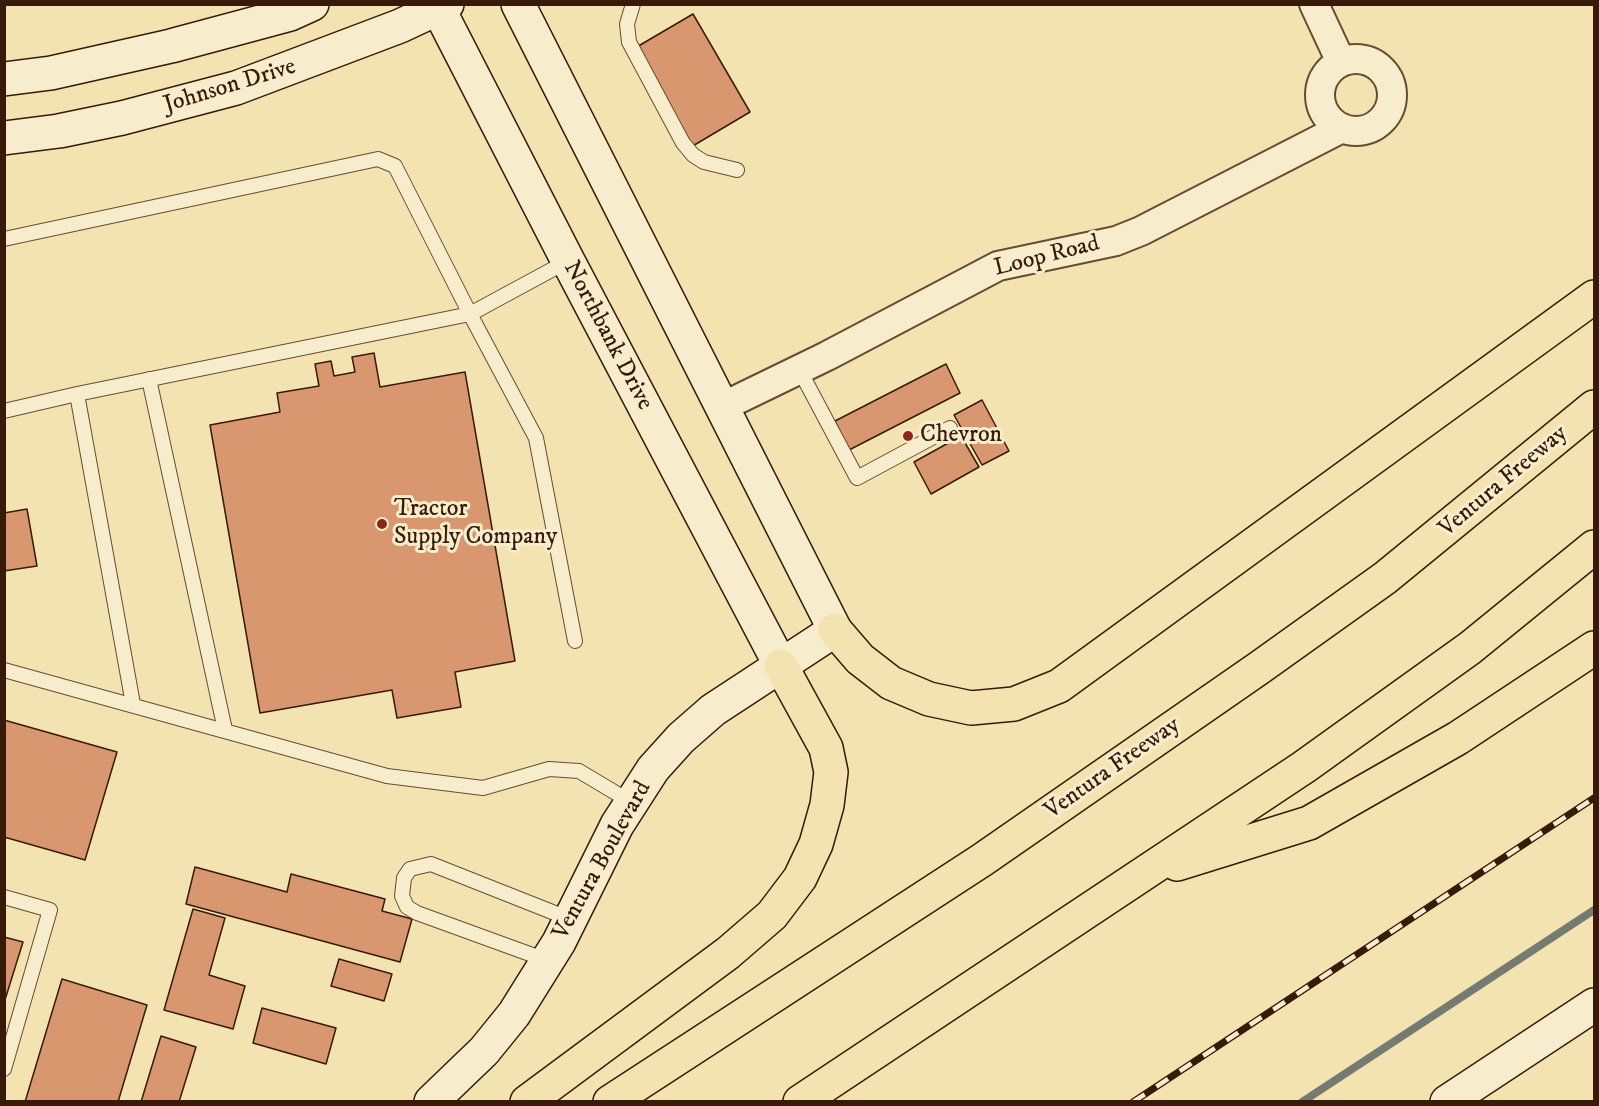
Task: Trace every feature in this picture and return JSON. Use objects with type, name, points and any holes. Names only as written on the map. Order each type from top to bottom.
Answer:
[{"type":"highway","points":[[835,630],[860,659],[891,683],[929,699],[971,708],[1014,704],[1059,686],[1594,297]]},
{"type":"highway","name":"Ventura Freeway","points":[[610,1101],[982,860],[1259,668],[1385,578],[1594,407]]},
{"type":"highway","points":[[800,1101],[1304,767],[1452,661],[1594,547]]},
{"type":"highway","points":[[1141,875],[1309,823],[1458,738],[1594,648]]},
{"type":"highway","points":[[527,1101],[728,953],[772,915],[800,878],[816,844],[827,805],[831,772],[826,748],[782,666]]},
{"type":"main road","points":[[4,80],[51,73],[171,46],[290,14],[312,4]]},
{"type":"main road","points":[[518,4],[835,630]]},
{"type":"main road","name":"Johnson Drive","points":[[4,138],[59,131],[122,118],[236,88],[294,68],[440,6]]},
{"type":"main road","name":"Northbank Drive","points":[[440,6],[568,261],[782,666]]},
{"type":"main road","points":[[4,88],[51,73]]},
{"type":"main road","name":"Ventura Boulevard","points":[[431,1101],[484,1051],[514,1014],[549,961],[631,802],[653,770],[681,738],[713,710],[835,630]]},
{"type":"main road","points":[[1447,1101],[1594,1005]]},
{"type":"street","points":[[1314,4],[1341,62],[1331,68],[1320,89],[1324,113],[1342,128]]},
{"type":"street","name":"Loop Road","points":[[722,406],[799,369],[998,266],[1116,241],[1141,231],[1342,128],[1354,131],[1376,125],[1390,106],[1392,94],[1384,72],[1364,60],[1341,62]]},
{"type":"lane","points":[[633,4],[627,24],[629,42],[683,143],[693,155],[704,162],[737,170]]},
{"type":"lane","points":[[4,239],[378,159],[395,166],[536,438],[575,642]]},
{"type":"lane","points":[[4,411],[148,379],[470,314],[568,261]]},
{"type":"lane","points":[[799,369],[857,478],[950,428]]},
{"type":"lane","points":[[148,379],[225,730]]},
{"type":"lane","points":[[77,394],[133,704]]},
{"type":"lane","points":[[4,670],[387,776],[483,788],[549,770],[579,771],[631,802]]},
{"type":"lane","points":[[549,961],[417,914],[407,906],[402,896],[404,879],[410,869],[431,864],[570,919]]},
{"type":"lane","points":[[4,897],[50,910],[5,1066]]},
{"type":"building","points":[[693,14],[750,112],[691,147],[635,48]]},
{"type":"building","points":[[374,353],[380,387],[465,372],[515,661],[455,672],[461,707],[397,718],[392,690],[260,713],[210,425],[280,412],[277,393],[319,386],[315,364],[331,361],[334,376],[355,372],[352,357]]},
{"type":"building","points":[[946,364],[960,393],[849,450],[835,421]]},
{"type":"building","points":[[982,400],[1009,451],[982,465],[954,415]]},
{"type":"building","points":[[961,436],[979,467],[931,494],[914,462]]},
{"type":"building","points":[[27,509],[37,566],[4,571],[4,513]]},
{"type":"building","points":[[4,720],[117,752],[85,860],[4,837]]},
{"type":"building","points":[[195,867],[287,892],[291,874],[385,899],[382,911],[412,919],[400,962],[186,904]]},
{"type":"building","points":[[193,909],[225,918],[209,975],[245,986],[233,1029],[164,1010]]},
{"type":"building","points":[[4,937],[23,942],[4,1003]]},
{"type":"building","points":[[339,959],[392,974],[384,1001],[331,986]]},
{"type":"building","points":[[62,979],[147,1005],[118,1102],[25,1102]]},
{"type":"building","points":[[262,1008],[336,1028],[326,1064],[253,1043]]},
{"type":"building","points":[[161,1036],[196,1047],[179,1102],[141,1102]]},
{"type":"waterway","points":[[1302,1102],[1594,910]]},
{"type":"railway","points":[[1133,1102],[1594,798]]},
{"type":"place","name":"Chevron","points":[[908,436]]},
{"type":"place","name":"Tractor Supply Company","points":[[382,524]]}]
